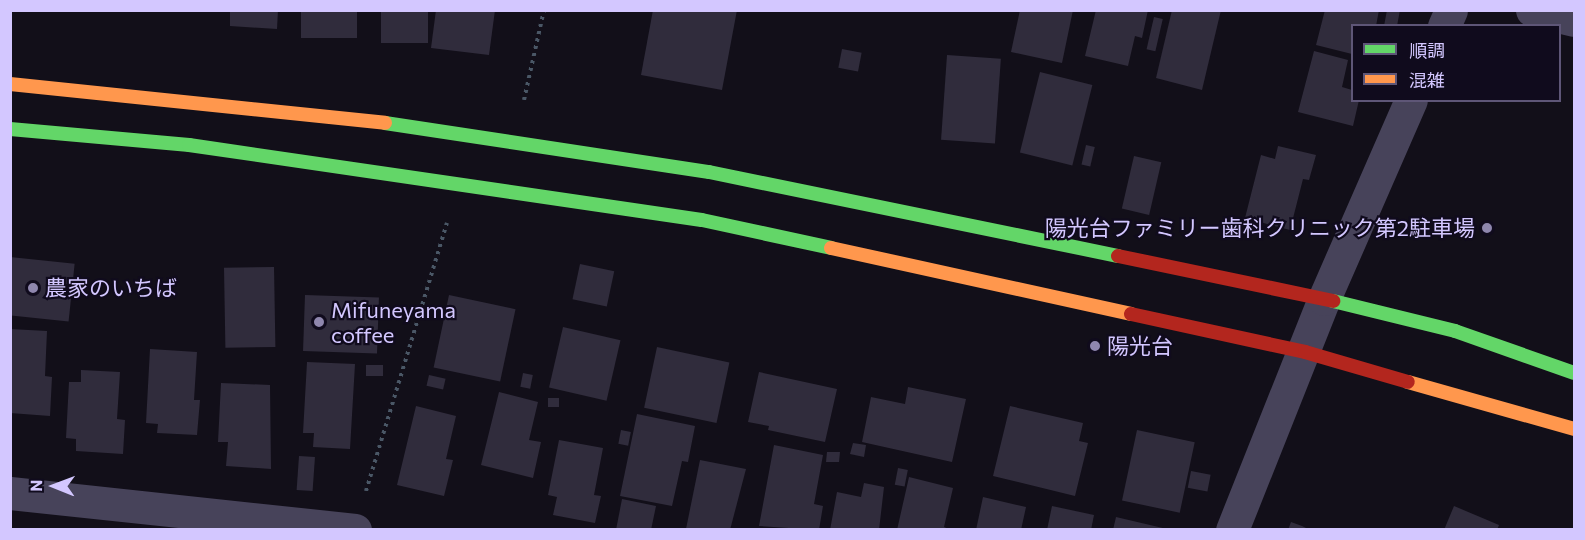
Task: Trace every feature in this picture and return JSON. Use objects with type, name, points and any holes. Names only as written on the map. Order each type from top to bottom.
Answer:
[{"type":"street","points":[[1445,24],[1451,10]]},
{"type":"street","points":[[1532,10],[1575,20]]},
{"type":"street","points":[[10,84],[267,108],[481,135],[709,172],[1324,299],[1455,332],[1575,372]]},
{"type":"street","points":[[1232,530],[1305,352],[1324,299],[1410,102]]},
{"type":"street","points":[[10,129],[189,145],[702,220],[1305,352],[1575,429]]},
{"type":"street","points":[[10,493],[354,529]]},
{"type":"path","points":[[523,104],[544,10]]},
{"type":"path","points":[[354,529],[447,222]]},
{"type":"building","points":[[230,10],[278,10],[277,29],[230,26]]},
{"type":"building","points":[[301,10],[357,10],[357,38],[301,38]]},
{"type":"building","points":[[381,10],[428,10],[428,43],[381,43]]},
{"type":"building","points":[[436,10],[495,10],[489,55],[431,48]]},
{"type":"building","points":[[653,10],[737,10],[722,90],[641,75]]},
{"type":"building","points":[[1020,10],[1073,10],[1062,63],[1011,52]]},
{"type":"building","points":[[1096,10],[1148,10],[1142,38],[1135,36],[1128,66],[1085,56]]},
{"type":"building","points":[[1172,10],[1221,10],[1202,90],[1156,78]]},
{"type":"building","points":[[1325,10],[1379,10],[1376,24],[1351,24],[1351,54],[1316,45]]},
{"type":"building","points":[[1387,10],[1400,10],[1397,24],[1384,24]]},
{"type":"building","points":[[1154,17],[1163,19],[1155,51],[1147,49]]},
{"type":"building","points":[[842,49],[862,53],[858,71],[838,68]]},
{"type":"building","points":[[1314,51],[1348,60],[1342,87],[1351,90],[1351,102],[1359,102],[1353,126],[1298,112]]},
{"type":"building","points":[[947,55],[1001,59],[995,144],[941,140]]},
{"type":"building","points":[[1040,72],[1092,85],[1072,166],[1020,153]]},
{"type":"building","points":[[1086,145],[1095,147],[1090,167],[1082,164]]},
{"type":"building","points":[[1278,146],[1316,155],[1309,180],[1303,179],[1290,230],[1245,218],[1261,155],[1275,159]]},
{"type":"building","points":[[1134,156],[1161,162],[1149,215],[1122,209]]},
{"type":"building","points":[[10,257],[75,264],[69,321],[10,315]]},
{"type":"building","points":[[580,264],[614,271],[607,306],[573,299]]},
{"type":"building","points":[[274,267],[275,347],[225,348],[224,268]]},
{"type":"building","points":[[305,295],[379,298],[377,354],[303,351]]},
{"type":"building","points":[[449,295],[516,309],[500,382],[434,367]]},
{"type":"building","points":[[563,327],[620,340],[607,401],[549,387]]},
{"type":"building","points":[[10,329],[47,331],[45,376],[52,377],[50,416],[10,413]]},
{"type":"building","points":[[657,347],[729,362],[716,423],[644,408]]},
{"type":"building","points":[[150,349],[197,352],[194,400],[200,400],[197,435],[157,433],[158,424],[146,423]]},
{"type":"building","points":[[307,362],[355,364],[350,449],[313,447],[314,433],[303,433]]},
{"type":"building","points":[[366,365],[383,365],[383,376],[366,376]]},
{"type":"building","points":[[81,370],[120,372],[117,419],[125,420],[123,454],[76,451],[76,439],[66,438],[69,382],[81,382]]},
{"type":"building","points":[[759,372],[837,389],[825,442],[768,430],[769,426],[748,422]]},
{"type":"building","points":[[523,373],[533,375],[530,389],[520,387]]},
{"type":"building","points":[[429,375],[446,379],[443,390],[427,386]]},
{"type":"building","points":[[221,383],[270,385],[271,469],[226,466],[228,442],[218,442]]},
{"type":"building","points":[[908,387],[966,399],[952,462],[862,442],[871,397],[905,404]]},
{"type":"building","points":[[499,392],[538,402],[529,440],[541,442],[533,478],[481,465]]},
{"type":"building","points":[[548,398],[559,398],[559,407],[548,407]]},
{"type":"building","points":[[416,406],[456,416],[446,459],[453,460],[444,496],[397,485]]},
{"type":"building","points":[[1010,406],[1083,423],[1079,441],[1088,443],[1075,496],[993,476]]},
{"type":"building","points":[[637,414],[695,426],[688,462],[682,461],[672,506],[620,496]]},
{"type":"building","points":[[621,430],[631,432],[628,446],[618,444]]},
{"type":"building","points":[[1137,430],[1195,442],[1180,513],[1122,500]]},
{"type":"building","points":[[559,440],[603,448],[594,495],[601,496],[595,523],[553,515],[557,497],[548,495]]},
{"type":"building","points":[[853,443],[866,445],[864,457],[850,454]]},
{"type":"building","points":[[774,445],[823,455],[814,504],[823,506],[819,530],[759,526]]},
{"type":"building","points":[[827,452],[840,452],[839,462],[826,462]]},
{"type":"building","points":[[299,456],[315,457],[313,491],[297,490]]},
{"type":"building","points":[[700,460],[746,469],[730,530],[686,529]]},
{"type":"building","points":[[898,468],[908,470],[905,487],[895,485]]},
{"type":"building","points":[[1191,471],[1211,475],[1207,492],[1188,488]]},
{"type":"building","points":[[909,477],[953,488],[944,527],[951,530],[897,530]]},
{"type":"building","points":[[864,483],[884,487],[879,530],[830,530],[837,492],[861,497]]},
{"type":"building","points":[[983,497],[1026,507],[1021,530],[976,530]]},
{"type":"building","points":[[622,499],[656,506],[651,530],[616,530]]},
{"type":"building","points":[[1052,506],[1094,515],[1091,530],[1047,530]]},
{"type":"building","points":[[1454,506],[1499,525],[1497,530],[1444,530]]},
{"type":"building","points":[[1116,517],[1167,529],[1167,530],[1113,530]]},
{"type":"building","points":[[1291,522],[1302,526],[1310,530],[1288,530]]},
{"type":"traffic: fast","points":[[385,123],[709,172],[1118,256]]},
{"type":"traffic: fast","points":[[10,129],[189,145],[702,220],[831,248]]},
{"type":"traffic: fast","points":[[1333,301],[1455,331],[1574,373]]},
{"type":"traffic: slow","points":[[10,84],[385,123]]},
{"type":"traffic: slow","points":[[831,248],[1131,314]]},
{"type":"traffic: slow","points":[[1408,382],[1574,429]]},
{"type":"traffic: jam","points":[[1118,256],[1333,301]]},
{"type":"traffic: jam","points":[[1131,314],[1305,352],[1408,382]]},
{"type":"place","name":"陽光台ファミリー歯科クリニック第2駐車場","points":[[1487,228]]},
{"type":"place","name":"農家のいちば","points":[[33,288]]},
{"type":"place","name":"Mifuneyama coffee","points":[[319,322]]},
{"type":"place","name":"陽光台","points":[[1095,346]]}]
